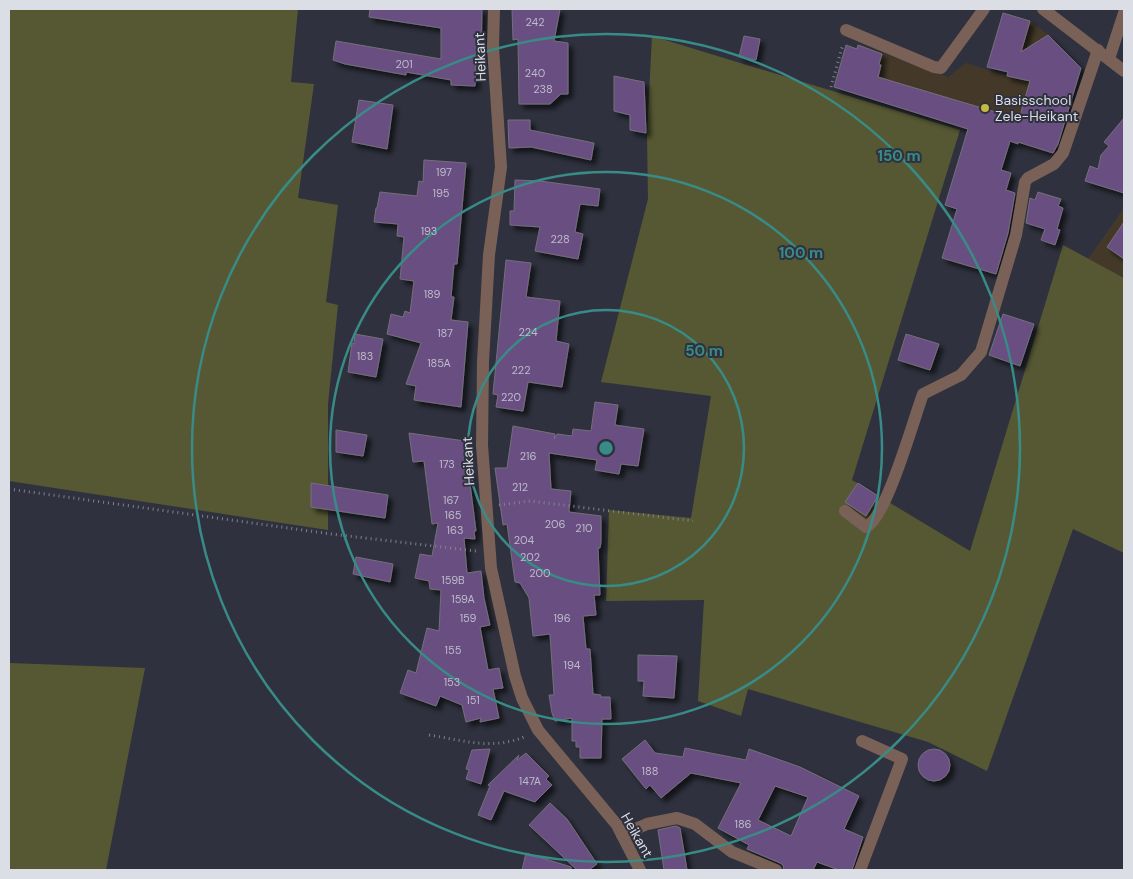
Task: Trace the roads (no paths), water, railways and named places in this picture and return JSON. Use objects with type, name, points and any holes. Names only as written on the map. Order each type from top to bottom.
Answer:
[{"type":"street","name":"Heikant","points":[[494,9],[493,47],[501,167],[489,254],[483,362],[482,445],[491,568],[514,676],[522,698],[538,730],[617,825],[640,870]]},
{"type":"street","points":[[846,30],[934,67],[941,68],[984,9]]},
{"type":"street","points":[[1044,9],[1124,70]]},
{"type":"street","points":[[1109,59],[1124,13]]},
{"type":"street","points":[[845,511],[866,527],[871,525],[887,500],[923,394],[961,375],[981,352],[1016,235],[1025,182],[1028,178],[1054,164],[1063,153],[1098,50]]},
{"type":"street","points":[[860,870],[902,759],[862,741]]},
{"type":"street","points":[[622,835],[648,824],[678,818],[694,824],[732,852],[776,870]]},
{"type":"place","name":"Basisschool Zele-Heikant","points":[[985,108]]}]
